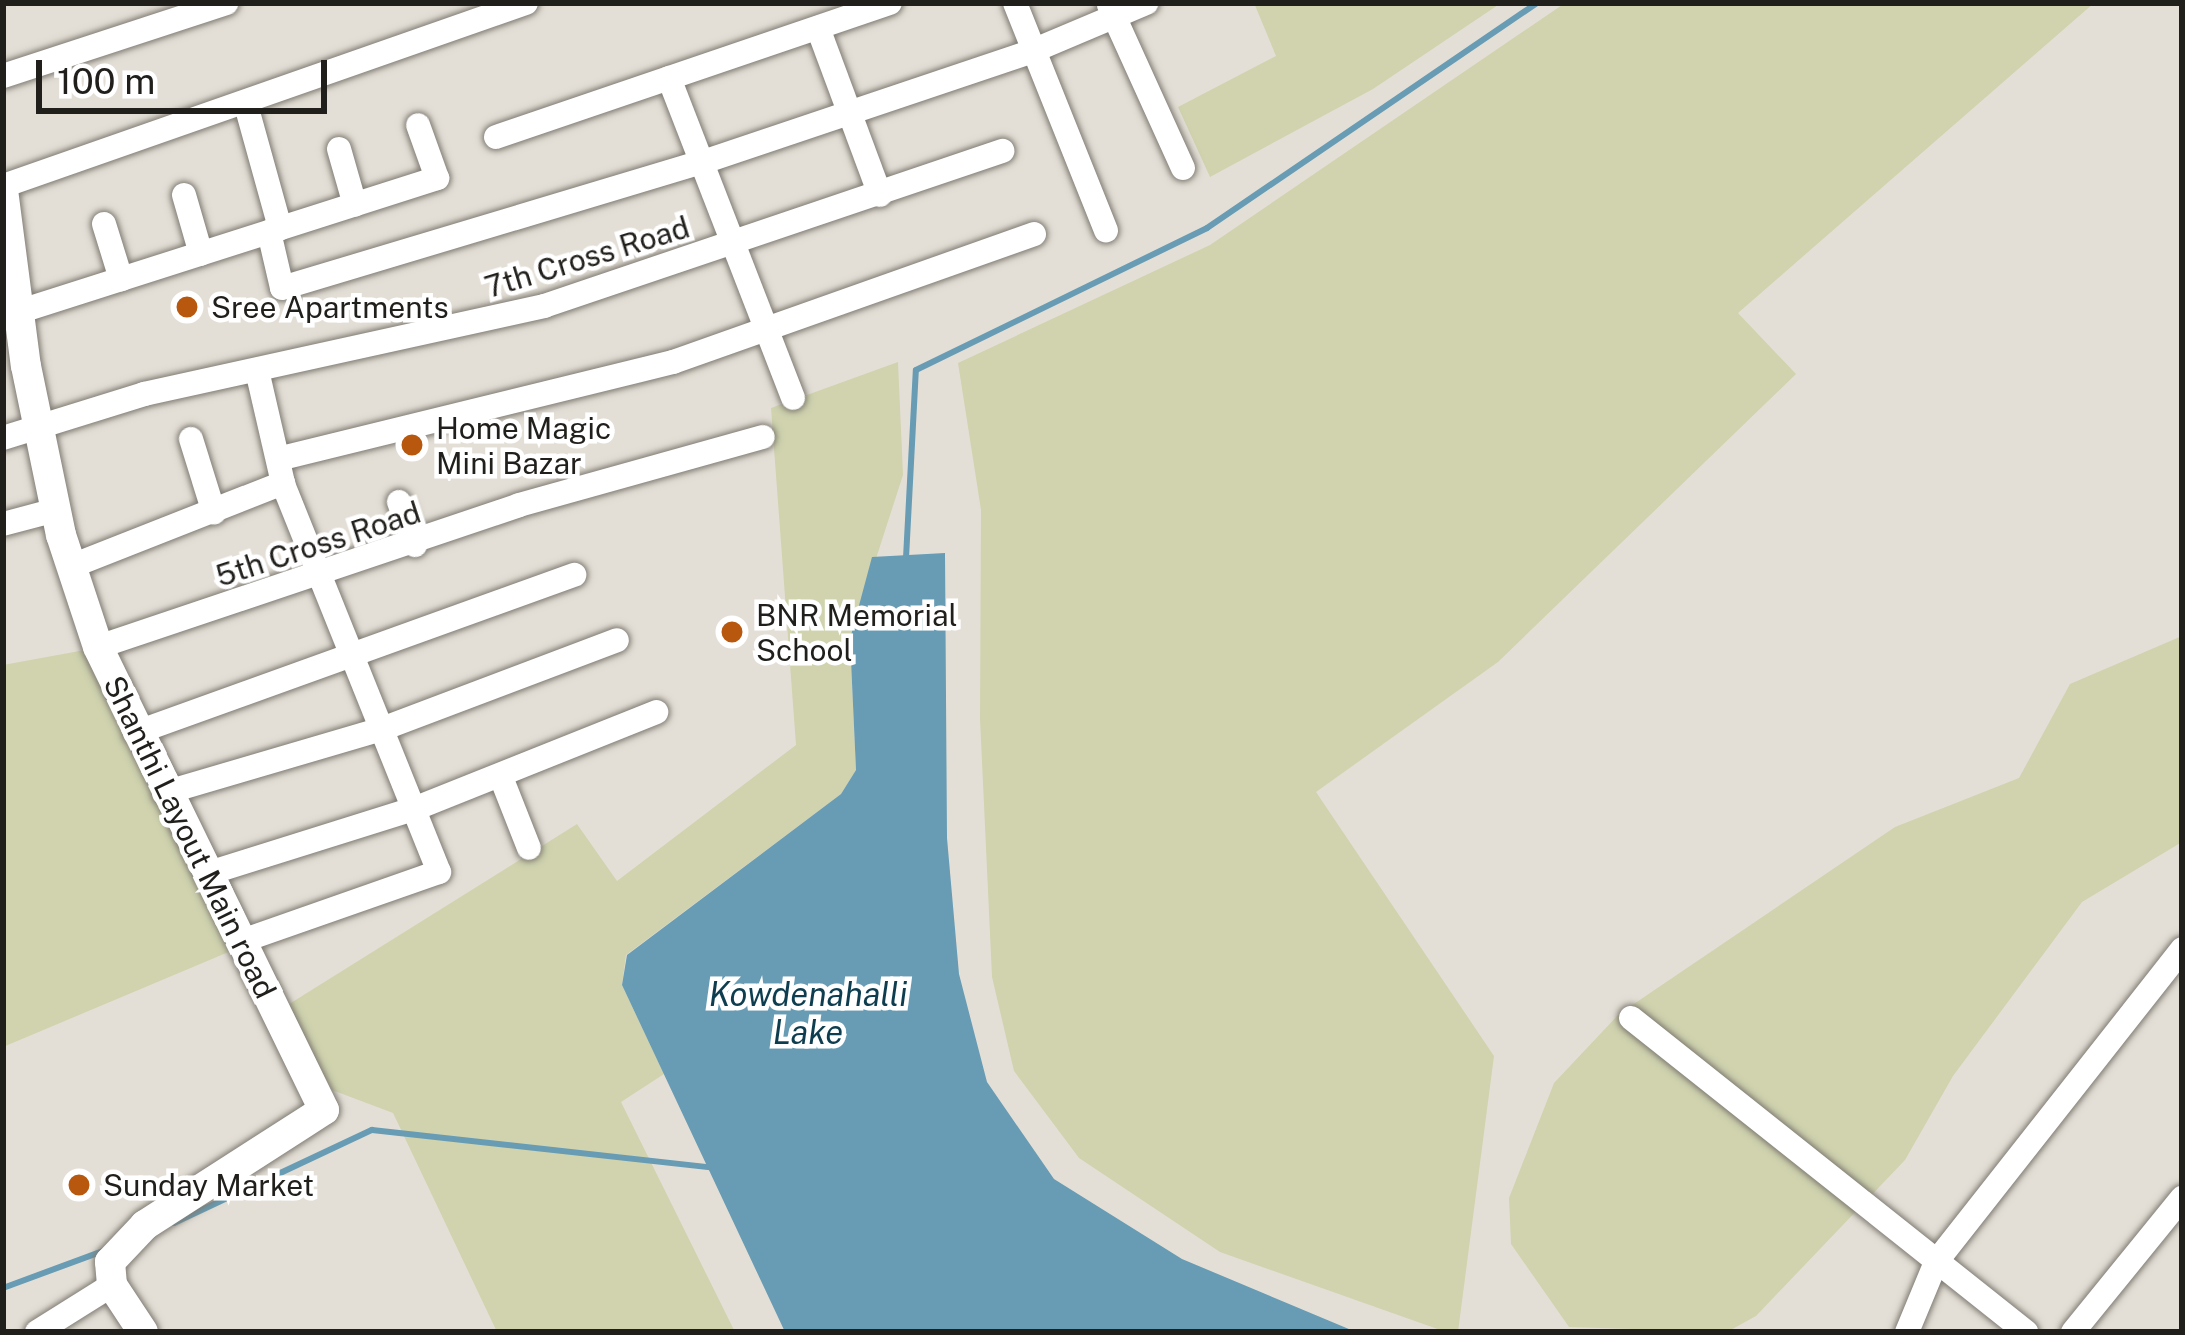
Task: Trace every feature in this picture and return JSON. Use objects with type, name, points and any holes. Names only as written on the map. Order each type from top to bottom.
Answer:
[{"type":"street","points":[[3,76],[226,3]]},
{"type":"street","points":[[3,188],[526,3]]},
{"type":"street","points":[[496,137],[890,3]]},
{"type":"street","points":[[1015,3],[1106,230]]},
{"type":"street","points":[[246,104],[282,288],[703,162],[1035,50],[1111,10],[1146,3]]},
{"type":"street","points":[[1111,10],[1183,168]]},
{"type":"street","points":[[818,28],[880,195]]},
{"type":"street","points":[[669,78],[768,322],[793,398]]},
{"type":"street","points":[[21,311],[437,178],[418,124]]},
{"type":"street","points":[[339,149],[355,205]]},
{"type":"street","name":"7th Cross Road","points":[[3,438],[144,394],[544,306],[1002,152]]},
{"type":"street","name":"Shanthi Layout Main road","points":[[3,188],[8,252],[56,509],[98,647],[134,733],[324,1110],[145,1226],[110,1262],[112,1285]]},
{"type":"street","points":[[184,195],[202,254]]},
{"type":"street","points":[[104,224],[121,279]]},
{"type":"street","points":[[72,566],[214,513],[283,471],[652,368],[768,322],[1034,234]]},
{"type":"street","points":[[239,942],[439,872],[321,576],[283,471],[257,370]]},
{"type":"street","name":"5th Cross Road","points":[[98,647],[415,545],[519,505],[763,437]]},
{"type":"street","points":[[191,439],[214,513]]},
{"type":"street","points":[[399,502],[415,545]]},
{"type":"street","points":[[3,524],[56,509]]},
{"type":"street","points":[[134,733],[574,574]]},
{"type":"street","points":[[164,793],[382,728],[616,640]]},
{"type":"street","points":[[206,874],[414,809],[656,712]]},
{"type":"street","points":[[501,777],[529,848]]},
{"type":"street","points":[[1907,1332],[1936,1262],[2182,949]]},
{"type":"street","points":[[1630,1018],[2026,1332]]},
{"type":"street","points":[[2073,1332],[2182,1198]]},
{"type":"street","points":[[37,1332],[112,1285],[143,1332]]},
{"type":"green space","points":[[1254,3],[1501,3],[1373,89],[1210,177],[1178,107],[1276,56]]},
{"type":"green space","points":[[1565,3],[2094,3],[1738,313],[1796,374],[1498,662],[1316,792],[1494,1056],[1458,1332],[1446,1332],[1220,1252],[1079,1158],[1014,1071],[992,977],[980,719],[981,510],[958,363],[1210,245]]},
{"type":"green space","points":[[898,362],[903,475],[850,639],[856,770],[841,794],[626,955],[622,985],[664,1074],[621,1102],[735,1332],[497,1332],[393,1113],[332,1090],[286,1006],[577,824],[617,881],[796,745],[771,408]]},
{"type":"green space","points":[[2182,636],[2182,842],[2082,902],[1953,1076],[1905,1160],[1756,1316],[1727,1332],[1569,1327],[1511,1244],[1509,1198],[1554,1083],[1619,1014],[1895,827],[2019,778],[2070,684]]},
{"type":"green space","points":[[85,650],[231,951],[3,1047],[3,665]]},
{"type":"water","name":"Kowdenahalli Lake","points":[[945,553],[947,838],[959,974],[987,1082],[1054,1179],[1182,1259],[1356,1332],[785,1332],[622,985],[627,955],[841,794],[856,770],[850,639],[872,557]]},
{"type":"waterway","points":[[906,558],[916,370],[1207,228],[1537,3]]},
{"type":"waterway","points":[[174,1223],[372,1130],[715,1168]]},
{"type":"waterway","points":[[3,1288],[106,1250]]},
{"type":"place","name":"Sree Apartments","points":[[187,307]]},
{"type":"place","name":"Home Magic Mini Bazar","points":[[412,445]]},
{"type":"place","name":"BNR Memorial School","points":[[732,632]]},
{"type":"place","name":"Sunday Market","points":[[79,1185]]}]
